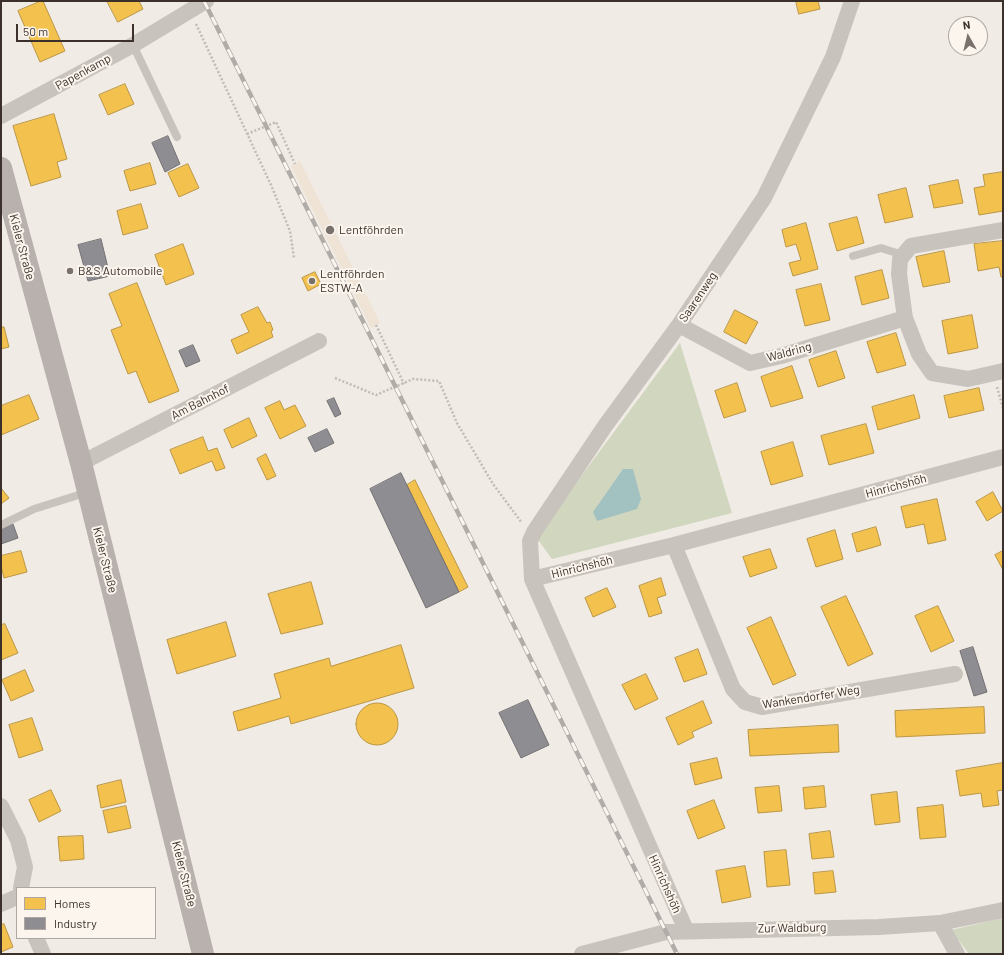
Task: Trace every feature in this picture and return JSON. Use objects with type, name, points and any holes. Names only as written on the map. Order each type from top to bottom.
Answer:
[{"type":"main road","name":"Kieler Straße","points":[[1,168],[81,463],[203,954]]},
{"type":"street","name":"Papenkamp","points":[[1,116],[133,44],[206,1]]},
{"type":"street","name":"Saarenweg","points":[[532,579],[530,542],[534,532],[605,426],[679,325],[764,198],[833,57],[852,1]]},
{"type":"street","points":[[998,372],[968,379],[932,373],[919,354],[905,318],[899,274],[900,259],[911,246],[1003,230]]},
{"type":"street","name":"Waldring","points":[[679,325],[750,363],[780,356],[905,318]]},
{"type":"street","name":"Am Bahnhof","points":[[81,463],[319,341]]},
{"type":"street","name":"Hinrichshöh","points":[[686,930],[532,579],[674,545],[1003,457]]},
{"type":"street","name":"Wankendorfer Weg","points":[[674,545],[733,689],[744,702],[762,707],[955,674]]},
{"type":"street","points":[[1,806],[18,840],[25,867],[21,887]]},
{"type":"street","points":[[1,904],[16,897]]},
{"type":"street","name":"Zur Waldburg","points":[[582,954],[666,932],[686,930],[879,927],[940,923],[1003,910]]},
{"type":"street","points":[[940,923],[957,954]]},
{"type":"street","points":[[36,939],[43,954]]},
{"type":"lane","points":[[133,44],[177,137]]},
{"type":"lane","points":[[854,256],[881,248],[903,256]]},
{"type":"lane","points":[[1,525],[34,510],[88,492]]},
{"type":"path","points":[[190,11],[290,231],[294,258]]},
{"type":"path","points":[[247,134],[276,122],[295,164]]},
{"type":"path","points":[[376,325],[404,384]]},
{"type":"path","points":[[998,372],[1003,408]]},
{"type":"path","points":[[335,378],[376,395],[413,380],[439,381],[457,423],[493,484],[525,527],[534,532]]},
{"type":"green space","points":[[680,343],[732,513],[552,559],[536,537]]},
{"type":"green space","points":[[1003,918],[1003,954],[969,954],[951,930]]},
{"type":"shaded area","points":[[300,161],[380,323],[371,328],[291,166]]},
{"type":"water","points":[[623,469],[633,469],[641,499],[637,509],[597,521],[593,512]]},
{"type":"building: Homes","points":[[43,1],[65,51],[40,62],[18,11]]},
{"type":"building: Homes","points":[[107,1],[139,1],[143,9],[118,22]]},
{"type":"building: Homes","points":[[796,1],[818,1],[820,9],[799,14]]},
{"type":"building: Homes","points":[[125,84],[134,104],[108,115],[99,95]]},
{"type":"building: Homes","points":[[54,114],[67,159],[57,162],[61,177],[31,186],[13,126]]},
{"type":"building: Homes","points":[[150,163],[156,184],[130,191],[124,171]]},
{"type":"building: Homes","points":[[188,164],[199,188],[179,197],[168,173]]},
{"type":"building: Homes","points":[[1003,172],[1003,211],[979,215],[974,188],[985,186],[983,175]]},
{"type":"building: Homes","points":[[958,180],[963,203],[934,208],[929,186]]},
{"type":"building: Homes","points":[[906,188],[913,217],[885,223],[878,195]]},
{"type":"building: Homes","points":[[141,204],[148,228],[123,235],[117,211]]},
{"type":"building: Homes","points":[[857,217],[864,243],[837,251],[829,224]]},
{"type":"building: Homes","points":[[806,223],[818,269],[793,276],[789,263],[801,260],[796,244],[786,247],[782,230]]},
{"type":"building: Homes","points":[[1003,241],[1003,277],[1001,277],[999,267],[978,271],[974,244]]},
{"type":"building: Homes","points":[[183,244],[194,274],[166,285],[155,255]]},
{"type":"building: Homes","points":[[944,251],[950,282],[923,287],[916,257]]},
{"type":"building: Homes","points":[[882,270],[889,298],[862,305],[855,277]]},
{"type":"building: Homes","name":"Lentföhrden ESTW-A","points":[[315,272],[321,284],[308,291],[302,278]]},
{"type":"building: Homes","points":[[137,283],[179,391],[149,403],[136,371],[128,374],[111,330],[122,326],[109,294]]},
{"type":"building: Homes","points":[[821,284],[830,320],[805,326],[796,290]]},
{"type":"building: Homes","points":[[258,307],[267,323],[270,322],[273,330],[271,331],[273,337],[237,354],[231,340],[249,332],[241,315]]},
{"type":"building: Homes","points":[[735,310],[758,322],[746,344],[724,332]]},
{"type":"building: Homes","points":[[972,315],[978,348],[948,354],[942,321]]},
{"type":"building: Homes","points":[[1,327],[4,327],[9,347],[1,349]]},
{"type":"building: Homes","points":[[896,333],[906,365],[877,373],[867,342]]},
{"type":"building: Homes","points":[[836,351],[845,378],[818,387],[809,360]]},
{"type":"building: Homes","points":[[792,366],[803,398],[771,407],[761,377]]},
{"type":"building: Homes","points":[[737,383],[746,411],[724,418],[715,391]]},
{"type":"building: Homes","points":[[979,388],[984,410],[949,418],[944,396]]},
{"type":"building: Homes","points":[[29,395],[39,419],[1,435],[1,406]]},
{"type":"building: Homes","points":[[914,395],[920,418],[878,430],[872,407]]},
{"type":"building: Homes","points":[[280,401],[284,410],[295,405],[306,426],[280,439],[265,408]]},
{"type":"building: Homes","points":[[249,418],[257,436],[232,448],[224,430]]},
{"type":"building: Homes","points":[[866,424],[874,453],[829,465],[821,436]]},
{"type":"building: Homes","points":[[203,437],[208,451],[217,448],[225,468],[216,471],[212,461],[180,474],[170,450]]},
{"type":"building: Homes","points":[[793,442],[803,476],[771,485],[761,452]]},
{"type":"building: Homes","points":[[266,454],[276,476],[267,480],[257,459]]},
{"type":"building: Homes","points":[[415,480],[468,587],[459,592],[407,485]]},
{"type":"building: Homes","points":[[1,488],[9,498],[1,504]]},
{"type":"building: Homes","points":[[993,492],[1003,511],[987,521],[976,502]]},
{"type":"building: Homes","points":[[937,499],[946,540],[928,544],[924,524],[906,528],[901,507]]},
{"type":"building: Homes","points":[[876,527],[881,545],[857,552],[852,534]]},
{"type":"building: Homes","points":[[835,530],[843,559],[816,567],[807,539]]},
{"type":"building: Homes","points":[[770,549],[777,568],[750,577],[743,557]]},
{"type":"building: Homes","points":[[21,551],[27,572],[4,578],[1,566],[1,556]]},
{"type":"building: Homes","points":[[1003,551],[1003,570],[995,555]]},
{"type":"building: Homes","points":[[661,578],[666,595],[657,598],[662,613],[649,617],[639,586]]},
{"type":"building: Homes","points":[[311,582],[323,624],[281,634],[268,594]]},
{"type":"building: Homes","points":[[607,588],[616,607],[593,617],[585,598]]},
{"type":"building: Homes","points":[[846,596],[873,654],[848,666],[821,607]]},
{"type":"building: Homes","points":[[938,606],[954,641],[931,652],[915,616]]},
{"type":"building: Homes","points":[[771,617],[796,675],[773,685],[747,628]]},
{"type":"building: Homes","points":[[226,622],[236,656],[177,674],[167,640]]},
{"type":"building: Homes","points":[[5,624],[18,653],[1,660],[1,625]]},
{"type":"building: Homes","points":[[401,645],[414,688],[291,724],[289,716],[238,731],[233,712],[281,698],[274,674],[329,658],[331,666]]},
{"type":"building: Homes","points":[[698,649],[707,674],[684,682],[675,658]]},
{"type":"building: Homes","points":[[25,670],[34,691],[11,701],[2,680]]},
{"type":"building: Homes","points":[[646,674],[658,699],[635,710],[622,685]]},
{"type":"building: Homes","points":[[703,701],[712,723],[692,732],[694,737],[678,745],[666,718]]},
{"type":"building: Homes","points":[[373,703],[381,703],[389,706],[395,712],[398,724],[395,736],[389,742],[381,745],[373,745],[365,742],[359,736],[356,728],[356,720],[359,712],[365,706]]},
{"type":"building: Homes","points":[[984,707],[985,733],[896,737],[895,711]]},
{"type":"building: Homes","points":[[32,718],[43,750],[19,758],[9,725]]},
{"type":"building: Homes","points":[[838,725],[839,752],[750,756],[748,730]]},
{"type":"building: Homes","points":[[717,758],[722,778],[695,785],[690,764]]},
{"type":"building: Homes","points":[[1003,763],[1003,790],[997,791],[999,805],[983,807],[981,793],[960,796],[956,771]]},
{"type":"building: Homes","points":[[121,780],[126,802],[101,808],[97,786]]},
{"type":"building: Homes","points":[[779,786],[782,811],[758,813],[755,788]]},
{"type":"building: Homes","points":[[824,786],[826,807],[805,809],[803,788]]},
{"type":"building: Homes","points":[[51,790],[61,811],[39,822],[29,800]]},
{"type":"building: Homes","points":[[897,792],[900,822],[875,825],[871,795]]},
{"type":"building: Homes","points":[[714,800],[725,828],[698,839],[687,811]]},
{"type":"building: Homes","points":[[943,805],[946,837],[920,839],[917,808]]},
{"type":"building: Homes","points":[[126,806],[131,828],[108,833],[103,811]]},
{"type":"building: Homes","points":[[830,831],[834,857],[812,859],[809,834]]},
{"type":"building: Homes","points":[[83,836],[84,859],[60,861],[58,837]]},
{"type":"building: Homes","points":[[786,850],[790,885],[767,887],[764,852]]},
{"type":"building: Homes","points":[[745,866],[751,897],[722,903],[716,871]]},
{"type":"building: Homes","points":[[833,871],[836,892],[815,894],[813,873]]},
{"type":"building: Homes","points":[[4,924],[13,947],[1,952],[1,925]]},
{"type":"building: Industry","points":[[168,136],[180,164],[165,172],[152,143]]},
{"type":"building: Industry","points":[[101,239],[110,276],[88,281],[78,245]]},
{"type":"building: Industry","points":[[193,345],[200,361],[186,367],[179,351]]},
{"type":"building: Industry","points":[[334,398],[341,414],[335,417],[327,401]]},
{"type":"building: Industry","points":[[327,429],[334,443],[315,452],[308,438]]},
{"type":"building: Industry","points":[[401,473],[459,592],[426,608],[370,489]]},
{"type":"building: Industry","points":[[13,524],[18,538],[1,544],[1,529]]},
{"type":"building: Industry","points":[[973,647],[987,692],[974,696],[960,651]]},
{"type":"building: Industry","points":[[528,700],[549,745],[521,758],[499,713]]},
{"type":"railway","points":[[204,1],[677,954]]},
{"type":"place","name":"Lentföhrden","points":[[330,230]]},
{"type":"place","name":"B&S Automobile","points":[[70,271]]},
{"type":"place","name":"Lentföhrden ESTW-A","points":[[312,281]]}]
